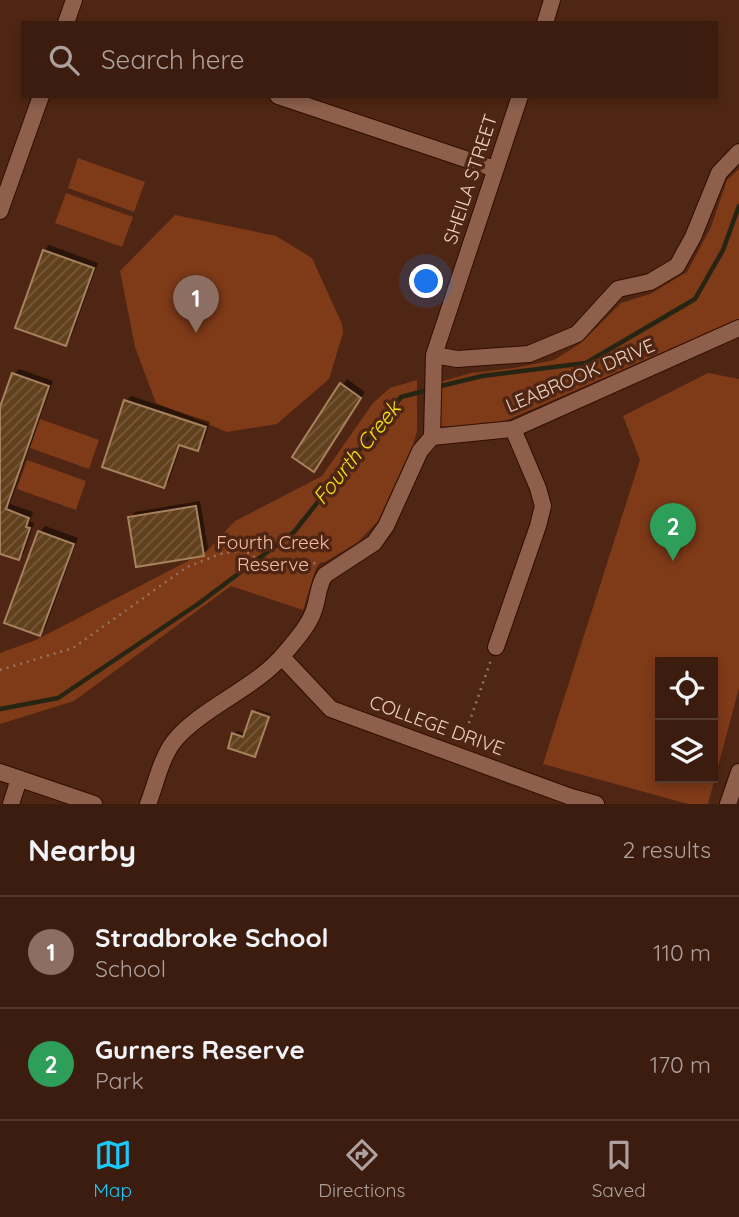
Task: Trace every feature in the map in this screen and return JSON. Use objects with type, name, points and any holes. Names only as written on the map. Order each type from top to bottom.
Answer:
[{"type":"street","points":[[67,21],[74,0]]},
{"type":"street","points":[[546,21],[552,0]]},
{"type":"street","points":[[0,211],[40,98]]},
{"type":"street","points":[[284,98],[495,169]]},
{"type":"street","name":"SHEILA STREET","points":[[434,355],[519,98]]},
{"type":"street","name":"LEABROOK DRIVE","points":[[434,355],[457,359],[529,354],[577,334],[618,289],[650,282],[677,266],[693,237],[719,173],[739,152]]},
{"type":"street","name":"LEABROOK DRIVE","points":[[432,437],[513,429],[739,328]]},
{"type":"street","points":[[148,804],[169,748],[175,740],[282,657],[314,614],[320,582],[324,575],[356,557],[374,542],[386,526],[420,451],[432,437],[434,355]]},
{"type":"street","points":[[496,647],[543,506],[513,429]]},
{"type":"street","name":"COLLEGE DRIVE","points":[[282,657],[331,709],[458,755],[570,801],[596,804]]},
{"type":"street","points":[[0,772],[94,804]]},
{"type":"street","points":[[728,804],[739,772]]},
{"type":"street","points":[[11,804],[19,779]]},
{"type":"path","points":[[0,670],[73,648],[187,567],[220,554],[244,550],[266,565],[314,563],[324,575]]},
{"type":"path","points":[[458,755],[496,647]]},
{"type":"green space","points":[[78,158],[145,182],[134,212],[68,188]]},
{"type":"green space","points":[[739,169],[739,319],[505,421],[484,427],[438,426],[440,382],[471,373],[554,360],[581,343],[621,303],[650,294],[687,272],[711,227],[727,180]]},
{"type":"green space","points":[[66,193],[133,217],[122,247],[55,223]]},
{"type":"green space","points":[[175,215],[276,236],[312,258],[342,324],[343,333],[329,379],[277,424],[227,432],[156,403],[135,347],[120,271]]},
{"type":"green space","points":[[708,373],[739,379],[739,688],[718,767],[718,657],[655,657],[655,783],[714,783],[708,804],[688,804],[543,764],[640,460],[623,416]]},
{"type":"green space","name":"Fourth Creek Reserve","points":[[417,380],[417,431],[378,521],[358,542],[320,563],[303,610],[231,586],[74,701],[0,724],[0,653],[36,640],[207,551],[235,521],[322,476],[373,403],[390,388]]},
{"type":"green space","points":[[40,419],[99,440],[89,469],[30,448]]},
{"type":"green space","points":[[27,460],[86,481],[76,510],[17,489]]},
{"type":"building","points":[[43,250],[94,268],[66,346],[15,328]]},
{"type":"building","points":[[12,373],[49,386],[6,509],[29,518],[26,527],[30,528],[19,560],[0,554],[0,407]]},
{"type":"building","points":[[340,383],[361,398],[314,472],[292,457]]},
{"type":"building","points":[[124,400],[206,427],[198,451],[179,445],[164,488],[102,467]]},
{"type":"building","points":[[196,506],[204,556],[136,567],[128,517]]},
{"type":"building","points":[[38,531],[74,544],[40,636],[4,623]]},
{"type":"building","points":[[252,711],[269,717],[255,757],[228,748],[232,733],[243,737]]},
{"type":"waterway","name":"Fourth Creek","points":[[437,387],[482,376],[586,363],[695,299],[723,250],[739,206]]},
{"type":"waterway","name":"Fourth Creek","points":[[0,709],[58,698],[198,604],[294,532],[401,397],[428,390]]},
{"type":"place","name":"Stradbroke School","points":[[196,333]]},
{"type":"place","name":"Gurners Reserve","points":[[673,561]]}]
